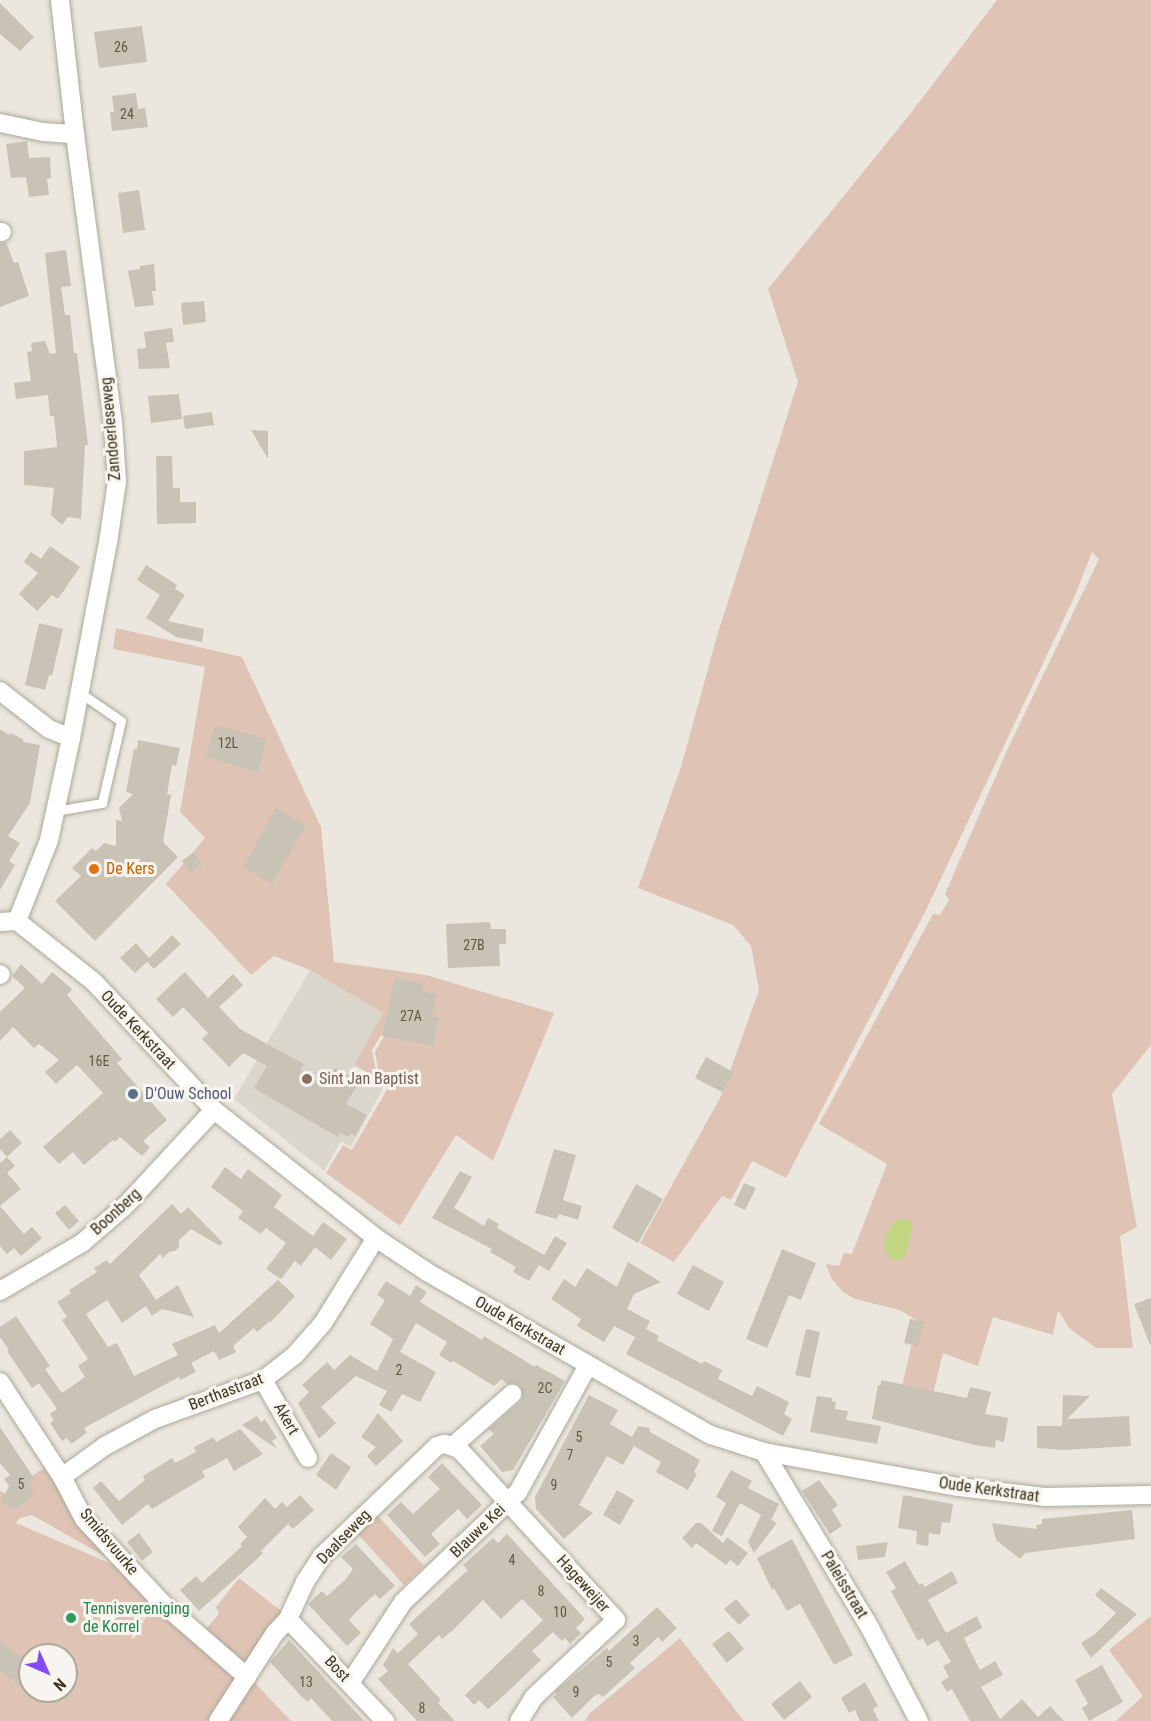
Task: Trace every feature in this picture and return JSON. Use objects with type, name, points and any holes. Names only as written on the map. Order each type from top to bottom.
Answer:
[{"type":"street","name":"Zandoerleseweg","points":[[8,922],[49,840],[108,543],[117,481],[96,283],[75,134],[60,0]]},
{"type":"street","points":[[0,123],[43,132],[75,134]]},
{"type":"street","points":[[0,692],[49,729],[71,738]]},
{"type":"street","name":"Oude Kerkstraat","points":[[8,922],[94,982],[214,1110],[376,1238],[427,1272],[711,1435],[764,1452],[959,1487],[1046,1497],[1151,1495]]},
{"type":"street","name":"Boonberg","points":[[0,1291],[82,1243],[126,1205],[214,1110]]},
{"type":"street","name":"Berthastraat","points":[[62,1477],[105,1446],[155,1419],[263,1380],[295,1355],[323,1323],[376,1238]]},
{"type":"street","name":"Blauwe Kei","points":[[350,1683],[403,1602],[518,1492],[588,1365]]},
{"type":"street","name":"Akert","points":[[263,1380],[308,1458]]},
{"type":"street","name":"Smidsvuurke","points":[[0,1383],[62,1477],[84,1519],[162,1603],[247,1677]]},
{"type":"street","name":"Daalseweg","points":[[218,1721],[275,1633],[288,1619],[305,1582],[322,1556],[437,1446],[453,1446],[512,1394]]},
{"type":"street","name":"Hageweijer","points":[[453,1446],[616,1620],[534,1697],[519,1721]]},
{"type":"street","name":"Paleisstraat","points":[[764,1452],[870,1628],[920,1721]]},
{"type":"street","name":"Bost","points":[[288,1619],[385,1721]]},
{"type":"lane","points":[[55,811],[102,803],[121,721],[79,692]]},
{"type":"shaded area","points":[[997,0],[1151,0],[1151,1045],[1112,1094],[1137,1227],[1120,1236],[1133,1348],[1096,1348],[1069,1328],[1058,1310],[1053,1335],[993,1317],[978,1366],[943,1353],[925,1427],[894,1422],[917,1321],[900,1310],[855,1299],[843,1292],[831,1278],[826,1264],[839,1266],[844,1253],[852,1254],[887,1164],[819,1124],[933,914],[940,915],[949,900],[945,894],[1008,748],[1099,559],[1092,552],[1074,598],[926,910],[786,1178],[752,1161],[731,1200],[722,1196],[674,1262],[640,1243],[721,1096],[759,990],[751,946],[733,925],[638,888],[681,767],[717,636],[798,382],[768,289],[907,118]]},
{"type":"shaded area","points":[[116,628],[242,657],[321,827],[334,962],[426,975],[554,1013],[493,1161],[456,1135],[400,1226],[326,1173],[343,1145],[352,1150],[389,1086],[380,1080],[375,1052],[394,1019],[392,1018],[372,1050],[377,1078],[354,1065],[383,1013],[310,970],[274,956],[251,975],[166,884],[205,838],[180,812],[205,667],[113,649]]},
{"type":"shaded area","name":"Sint Jan Baptist","points":[[310,970],[383,1013],[351,1070],[383,1088],[351,1147],[341,1141],[324,1171],[234,1099]]},
{"type":"shaded area","points":[[908,1219],[911,1221],[912,1228],[906,1254],[902,1259],[893,1260],[887,1255],[884,1246],[886,1236],[895,1220]]},
{"type":"shaded area","name":"Tennisvereniging de Korrel","points":[[44,1468],[113,1561],[32,1515],[20,1518],[16,1523],[128,1571],[154,1598],[131,1638],[134,1639],[153,1604],[237,1680],[210,1721],[0,1721],[0,1491],[6,1494]]},
{"type":"shaded area","points":[[378,1516],[424,1566],[404,1585],[358,1534]]},
{"type":"shaded area","points":[[239,1578],[285,1614],[245,1669],[203,1632],[219,1614],[216,1607]]},
{"type":"shaded area","points":[[1151,1616],[1151,1721],[1116,1721],[1143,1696],[1109,1650]]},
{"type":"shaded area","points":[[680,1638],[744,1721],[585,1721],[589,1714]]},
{"type":"shaded area","points":[[254,1682],[291,1721],[228,1721]]},
{"type":"building","points":[[0,3],[34,37],[20,51],[0,34]]},
{"type":"building","points":[[142,26],[147,62],[99,68],[94,32]]},
{"type":"building","points":[[136,93],[138,109],[145,108],[148,127],[112,131],[110,112],[114,112],[112,96]]},
{"type":"building","points":[[27,141],[29,158],[50,157],[51,178],[47,179],[49,195],[29,197],[26,177],[11,178],[6,144]]},
{"type":"building","points":[[139,190],[145,230],[123,233],[118,193]]},
{"type":"building","points":[[6,242],[14,263],[18,262],[29,296],[0,307],[0,243]]},
{"type":"building","points":[[66,250],[71,286],[61,287],[65,315],[70,315],[74,353],[77,353],[88,445],[85,445],[81,519],[68,517],[62,525],[51,515],[54,488],[24,485],[24,451],[57,447],[54,416],[50,416],[48,395],[16,399],[14,383],[31,381],[27,352],[32,351],[31,343],[45,341],[50,354],[56,353],[45,253]]},
{"type":"building","points":[[154,264],[156,291],[152,291],[154,305],[135,307],[128,271]]},
{"type":"building","points":[[204,301],[206,322],[183,325],[181,303]]},
{"type":"building","points":[[172,328],[174,342],[166,343],[170,368],[139,369],[137,349],[146,348],[144,332]]},
{"type":"building","points":[[179,394],[182,419],[151,423],[148,396]]},
{"type":"building","points":[[212,412],[214,425],[185,429],[183,416]]},
{"type":"building","points":[[251,430],[268,431],[268,459]]},
{"type":"building","points":[[156,456],[172,456],[173,488],[180,488],[180,502],[196,502],[196,523],[157,524]]},
{"type":"building","points":[[50,546],[80,567],[58,599],[52,595],[37,611],[19,594],[38,573],[24,562],[31,552],[41,559]]},
{"type":"building","points":[[146,565],[177,585],[175,589],[185,595],[168,621],[204,629],[202,642],[176,637],[146,618],[160,595],[137,580]]},
{"type":"building","points":[[39,623],[63,629],[52,676],[49,675],[45,690],[25,685]]},
{"type":"building","points":[[215,725],[267,739],[258,772],[206,757]]},
{"type":"building","points":[[0,729],[9,735],[10,733],[23,739],[23,742],[40,745],[30,803],[8,836],[20,843],[9,861],[15,865],[0,890]]},
{"type":"building","points":[[138,740],[180,748],[176,766],[172,765],[167,794],[171,795],[163,842],[178,857],[95,941],[55,901],[81,876],[72,868],[92,848],[96,851],[104,843],[116,846],[116,820],[122,821],[119,808],[133,794],[126,792],[134,749],[137,749]]},
{"type":"building","points":[[276,808],[306,825],[272,884],[243,867]]},
{"type":"building","points":[[194,852],[202,865],[190,873],[182,861]]},
{"type":"building","points":[[490,922],[491,929],[506,929],[506,944],[499,944],[500,966],[448,968],[446,924]]},
{"type":"building","points":[[172,935],[181,944],[154,969],[147,962],[135,973],[120,958],[136,943],[149,958]]},
{"type":"building","points":[[21,964],[42,984],[52,972],[72,989],[67,995],[122,1059],[117,1063],[167,1120],[143,1141],[150,1147],[142,1156],[120,1137],[115,1142],[113,1140],[84,1165],[73,1152],[59,1164],[43,1147],[103,1093],[77,1065],[56,1084],[45,1072],[59,1060],[39,1044],[34,1048],[13,1027],[0,1041],[0,1012],[25,988],[12,976]]},
{"type":"building","points":[[185,972],[208,998],[233,974],[243,985],[219,1007],[240,1029],[304,1064],[300,1070],[325,1085],[335,1068],[359,1082],[346,1104],[367,1115],[355,1136],[351,1133],[348,1137],[340,1133],[338,1137],[254,1088],[267,1066],[243,1053],[229,1067],[202,1039],[208,1033],[183,1007],[173,1017],[156,999]]},
{"type":"building","points":[[395,977],[424,984],[422,991],[437,994],[432,1016],[439,1017],[433,1046],[382,1036]]},
{"type":"building","points":[[706,1057],[733,1072],[722,1092],[695,1078]]},
{"type":"building","points":[[10,1130],[22,1143],[7,1157],[0,1149],[0,1139]]},
{"type":"building","points":[[554,1149],[576,1155],[563,1200],[582,1206],[578,1220],[559,1214],[557,1219],[535,1213]]},
{"type":"building","points":[[7,1157],[15,1166],[7,1173],[21,1189],[0,1206],[0,1163]]},
{"type":"building","points":[[225,1167],[241,1179],[248,1169],[282,1195],[274,1207],[313,1236],[323,1222],[347,1239],[331,1260],[315,1247],[301,1266],[295,1261],[281,1279],[266,1269],[286,1243],[266,1228],[261,1234],[238,1218],[243,1211],[211,1187]]},
{"type":"building","points":[[460,1171],[472,1177],[454,1208],[484,1226],[488,1218],[499,1224],[497,1228],[544,1255],[555,1236],[567,1243],[549,1271],[539,1265],[529,1281],[513,1272],[516,1267],[490,1252],[492,1249],[432,1218]]},
{"type":"building","points":[[744,1183],[756,1188],[745,1210],[734,1205]]},
{"type":"building","points":[[636,1184],[663,1199],[638,1243],[612,1228]]},
{"type":"building","points":[[172,1204],[181,1214],[188,1207],[223,1243],[220,1246],[191,1229],[179,1240],[179,1247],[175,1251],[169,1252],[163,1258],[160,1254],[139,1275],[156,1300],[178,1285],[194,1317],[162,1309],[152,1316],[146,1306],[122,1323],[107,1300],[86,1314],[108,1347],[117,1343],[134,1376],[178,1355],[172,1344],[215,1325],[219,1333],[278,1280],[295,1296],[271,1322],[257,1332],[254,1328],[233,1346],[236,1352],[219,1360],[214,1351],[191,1363],[196,1372],[180,1380],[179,1377],[84,1428],[87,1433],[71,1444],[67,1438],[62,1441],[50,1423],[54,1420],[50,1414],[57,1409],[39,1383],[32,1388],[7,1351],[9,1350],[0,1337],[0,1327],[16,1316],[50,1366],[45,1369],[62,1393],[85,1377],[78,1366],[88,1359],[62,1320],[67,1317],[57,1302],[71,1293],[69,1290],[97,1272],[94,1268],[107,1260],[110,1264]]},
{"type":"building","points":[[65,1205],[79,1221],[69,1230],[55,1213]]},
{"type":"building","points":[[0,1206],[24,1234],[32,1227],[42,1238],[21,1256],[14,1248],[7,1254],[0,1246]]},
{"type":"building","points":[[782,1249],[816,1263],[801,1300],[789,1295],[767,1348],[746,1339]]},
{"type":"building","points":[[628,1262],[661,1282],[634,1294],[627,1309],[650,1321],[646,1329],[659,1336],[657,1340],[702,1364],[704,1361],[722,1370],[718,1379],[752,1396],[757,1386],[789,1402],[784,1414],[792,1419],[783,1436],[626,1354],[635,1337],[614,1326],[604,1342],[577,1326],[581,1319],[551,1299],[564,1279],[575,1287],[587,1268],[617,1287]]},
{"type":"building","points":[[693,1265],[724,1282],[709,1311],[677,1294]]},
{"type":"building","points":[[386,1281],[410,1296],[416,1285],[427,1292],[420,1302],[482,1340],[484,1336],[535,1367],[536,1365],[565,1381],[513,1470],[502,1472],[480,1446],[494,1434],[489,1429],[520,1402],[523,1397],[521,1387],[515,1383],[507,1384],[502,1379],[494,1386],[453,1361],[451,1363],[439,1355],[447,1342],[416,1323],[400,1352],[436,1372],[420,1402],[402,1394],[391,1412],[379,1405],[387,1391],[356,1376],[321,1407],[336,1423],[319,1439],[298,1403],[309,1392],[302,1385],[327,1362],[334,1370],[350,1355],[377,1371],[393,1339],[370,1324],[385,1300],[377,1295]]},
{"type":"building","points":[[1151,1298],[1151,1345],[1150,1345],[1134,1304]]},
{"type":"building","points":[[910,1319],[924,1322],[918,1346],[904,1343]]},
{"type":"building","points":[[806,1329],[820,1332],[810,1378],[795,1375]]},
{"type":"building","points":[[881,1380],[967,1398],[970,1387],[991,1392],[985,1414],[1008,1418],[1004,1442],[996,1440],[995,1448],[975,1445],[872,1419]]},
{"type":"building","points":[[589,1395],[618,1410],[610,1424],[632,1437],[638,1426],[649,1428],[650,1432],[700,1460],[694,1472],[697,1474],[688,1490],[656,1472],[661,1462],[634,1446],[623,1465],[607,1456],[579,1505],[593,1513],[564,1539],[536,1509],[535,1497]]},
{"type":"building","points":[[1063,1395],[1090,1396],[1067,1419],[1129,1416],[1131,1446],[1063,1450],[1037,1448],[1037,1426],[1062,1426]]},
{"type":"building","points":[[817,1396],[832,1398],[832,1401],[836,1402],[835,1409],[848,1411],[846,1420],[881,1426],[877,1444],[810,1432]]},
{"type":"building","points":[[378,1413],[403,1441],[376,1466],[367,1456],[376,1447],[361,1437]]},
{"type":"building","points":[[257,1416],[261,1422],[265,1419],[277,1438],[272,1441],[277,1449],[242,1425]]},
{"type":"building","points":[[0,1427],[34,1478],[29,1487],[35,1495],[14,1510],[1,1502],[9,1486],[4,1479],[10,1475],[0,1463]]},
{"type":"building","points":[[240,1429],[263,1454],[234,1471],[227,1458],[202,1471],[205,1477],[152,1509],[148,1504],[122,1525],[93,1488],[101,1481],[119,1501],[145,1480],[143,1476],[172,1458],[175,1463],[196,1452],[194,1447],[213,1437],[216,1442]]},
{"type":"building","points":[[331,1453],[351,1467],[336,1490],[316,1475]]},
{"type":"building","points":[[442,1463],[482,1505],[467,1519],[458,1509],[431,1534],[440,1544],[425,1557],[387,1515],[401,1502],[413,1514],[440,1489],[428,1477]]},
{"type":"building","points":[[731,1470],[752,1481],[748,1488],[779,1504],[771,1520],[777,1523],[754,1553],[748,1542],[761,1515],[740,1503],[722,1536],[712,1531],[726,1503],[716,1497]]},
{"type":"building","points":[[819,1480],[838,1505],[832,1510],[842,1526],[830,1534],[802,1491]]},
{"type":"building","points":[[617,1490],[634,1500],[620,1525],[603,1515]]},
{"type":"building","points":[[300,1495],[314,1510],[293,1529],[288,1524],[261,1551],[263,1553],[257,1559],[199,1611],[180,1590],[196,1576],[202,1583],[242,1546],[240,1544],[247,1537],[238,1527],[265,1498],[275,1509],[282,1502],[287,1507]]},
{"type":"building","points":[[903,1495],[953,1504],[950,1523],[942,1522],[940,1535],[929,1533],[928,1546],[916,1544],[917,1531],[898,1528]]},
{"type":"building","points":[[1132,1510],[1135,1539],[1025,1553],[1020,1559],[996,1540],[992,1523],[1037,1529],[1036,1525],[1042,1524],[1042,1519]]},
{"type":"building","points":[[696,1523],[701,1523],[723,1543],[727,1537],[748,1553],[738,1566],[730,1560],[726,1565],[696,1543],[692,1548],[682,1538]]},
{"type":"building","points":[[139,1533],[153,1552],[142,1561],[127,1542]]},
{"type":"building","points":[[507,1534],[585,1619],[576,1628],[581,1633],[570,1644],[565,1638],[562,1641],[553,1632],[532,1651],[541,1660],[500,1699],[488,1709],[479,1700],[474,1705],[465,1695],[543,1620],[522,1599],[501,1619],[483,1600],[453,1630],[442,1639],[439,1635],[408,1664],[441,1700],[438,1703],[455,1721],[417,1721],[378,1679],[388,1671],[383,1665],[393,1648],[398,1653],[418,1634],[409,1624],[468,1570],[463,1565],[493,1538],[498,1543]]},
{"type":"building","points":[[792,1539],[853,1655],[834,1665],[800,1604],[787,1611],[774,1588],[772,1590],[757,1558]]},
{"type":"building","points":[[888,1542],[885,1557],[858,1560],[856,1546]]},
{"type":"building","points":[[356,1544],[395,1586],[380,1599],[375,1594],[349,1620],[361,1633],[347,1646],[308,1604],[322,1591],[327,1596],[346,1579],[353,1569],[341,1557]]},
{"type":"building","points":[[905,1561],[919,1585],[922,1583],[925,1587],[952,1571],[958,1583],[928,1600],[946,1633],[977,1616],[982,1628],[964,1638],[980,1670],[995,1661],[1003,1675],[981,1687],[1000,1719],[1022,1699],[1038,1717],[1050,1706],[1064,1721],[970,1721],[952,1689],[947,1692],[941,1682],[949,1677],[943,1666],[951,1662],[938,1640],[927,1646],[923,1638],[918,1641],[891,1591],[896,1588],[886,1572]]},
{"type":"building","points":[[1101,1588],[1137,1614],[1091,1658],[1081,1643],[1095,1634],[1116,1613],[1095,1595]]},
{"type":"building","points":[[736,1599],[750,1615],[739,1625],[724,1609]]},
{"type":"building","points":[[657,1607],[677,1628],[662,1642],[658,1637],[630,1663],[635,1668],[603,1697],[599,1694],[593,1697],[572,1718],[553,1697],[557,1694],[555,1692],[607,1648],[609,1651]]},
{"type":"building","points":[[729,1631],[744,1649],[727,1663],[712,1644]]},
{"type":"building","points":[[289,1640],[364,1721],[332,1721],[311,1698],[308,1702],[301,1696],[270,1662]]},
{"type":"building","points":[[0,1643],[18,1654],[18,1684],[0,1671]]},
{"type":"building","points":[[1102,1665],[1123,1702],[1089,1721],[1082,1708],[1088,1704],[1075,1680]]},
{"type":"building","points":[[800,1681],[812,1697],[784,1720],[771,1704]]},
{"type":"building","points":[[865,1682],[878,1706],[873,1709],[879,1721],[860,1721],[855,1710],[849,1713],[841,1698]]},
{"type":"place","name":"De Kers","points":[[94,869]]},
{"type":"place","name":"Sint Jan Baptist","points":[[307,1079]]},
{"type":"place","name":"D'Ouw School","points":[[133,1094]]},
{"type":"place","name":"Tennisvereniging de Korrel","points":[[71,1618]]}]
